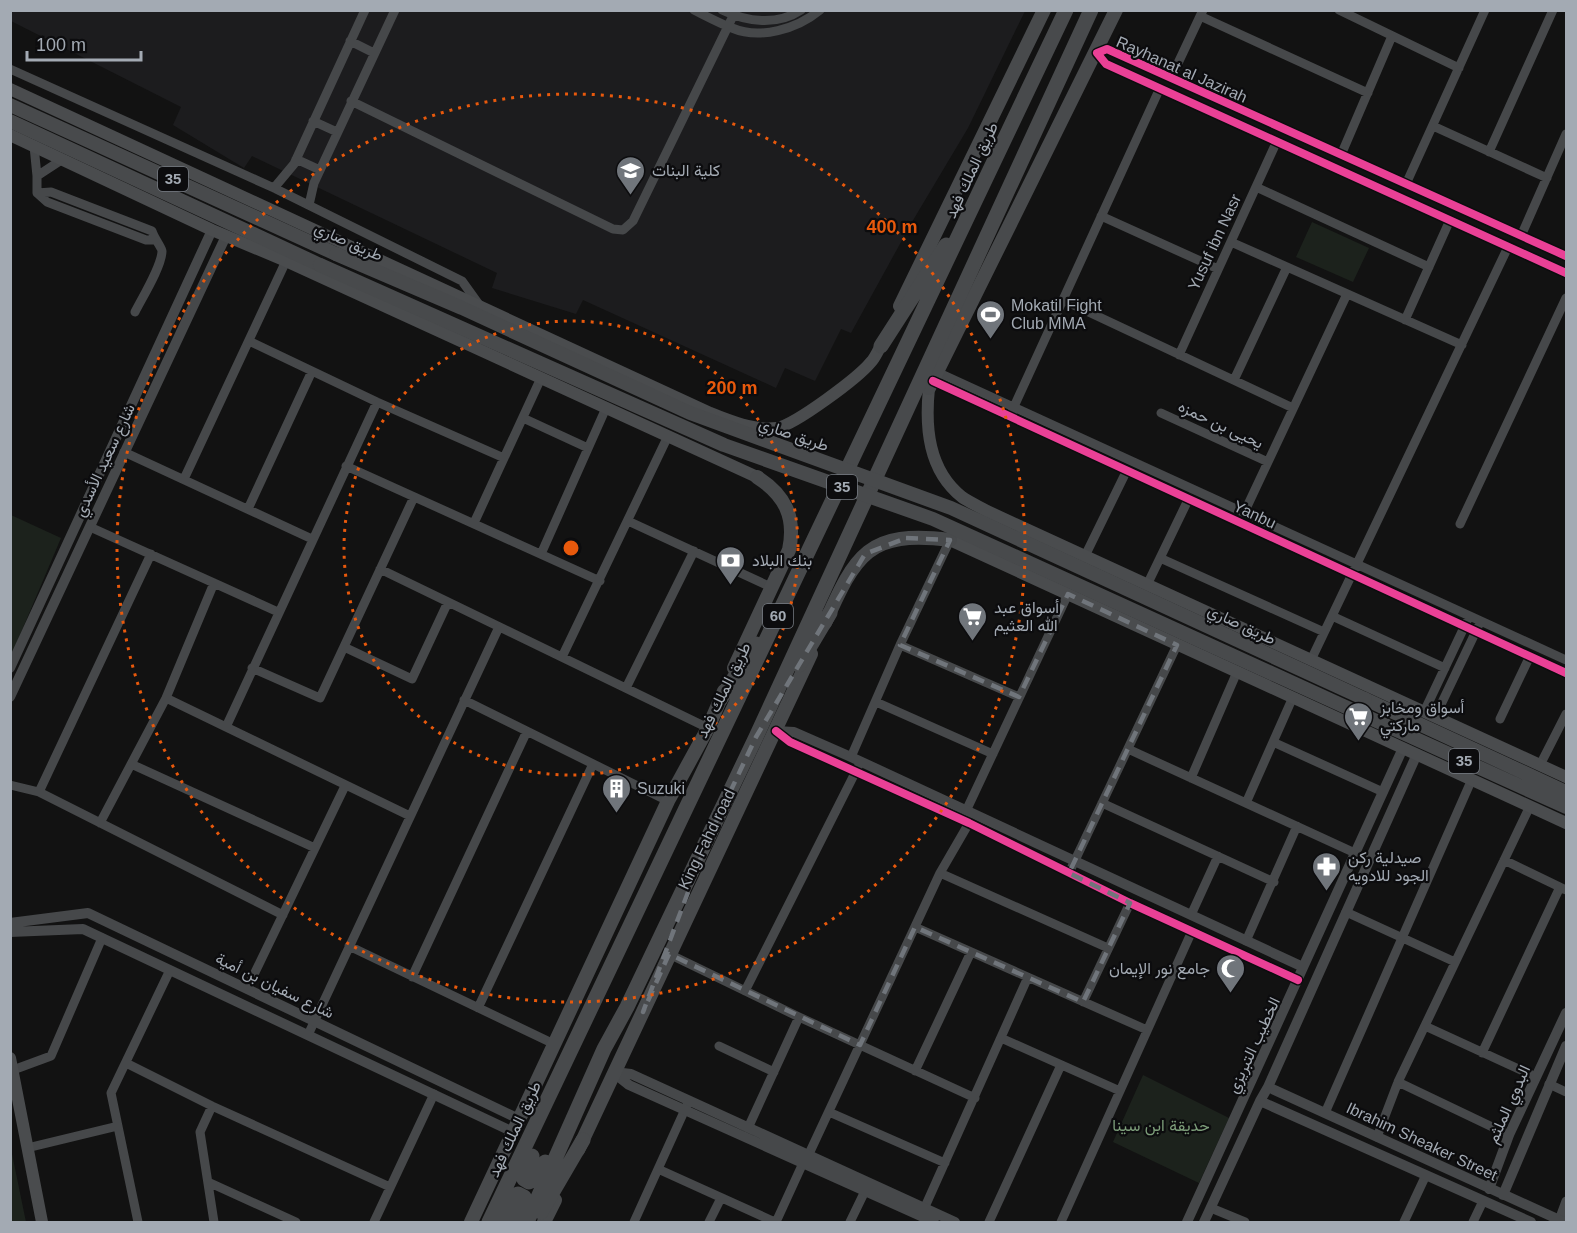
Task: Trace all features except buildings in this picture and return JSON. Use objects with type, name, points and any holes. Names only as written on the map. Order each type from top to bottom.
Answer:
[{"type":"highway","name":"طريق الملك فهد","points":[[489,1222],[1066,10]]},
{"type":"highway","name":"60","points":[[526,1222],[604,1049],[627,1007],[756,737],[1091,10]]},
{"type":"highway","points":[[880,346],[980,193]]},
{"type":"highway","points":[[720,700],[794,583]]},
{"type":"highway","points":[[756,737],[830,613]]},
{"type":"highway","points":[[601,986],[588,1027],[524,1171],[524,1179],[529,1182],[539,1174],[586,1077],[604,1049]]},
{"type":"highway","points":[[535,1222],[583,1140]]},
{"type":"highway","points":[[499,1222],[514,1196],[518,1194],[524,1197],[523,1208],[515,1222]]},
{"type":"main road","points":[[10,89],[710,413],[751,428],[778,428],[800,418],[871,363],[1044,10]]},
{"type":"main road","points":[[1116,10],[1097,53],[933,380],[927,412],[931,451],[950,486],[963,498],[987,511],[1566,777]]},
{"type":"main road","name":"طريق صاري","points":[[10,105],[690,413],[951,508],[1566,792]]},
{"type":"main road","name":"طريق صاري","points":[[10,122],[320,265],[724,445],[933,519],[1566,807]]},
{"type":"main road","points":[[10,135],[212,230],[286,261],[757,477]]},
{"type":"main road","points":[[124,187],[320,265]]},
{"type":"main road","name":"طريق الملك فهد","points":[[471,1222],[668,801],[708,728],[789,550],[792,536],[791,521],[786,505],[774,490],[757,477]]},
{"type":"main road","name":"King Fahd road","points":[[544,1222],[854,565],[877,546],[899,539],[920,537],[950,540]]},
{"type":"main road","points":[[950,540],[1566,823]]},
{"type":"main road","points":[[643,1012],[708,839]]},
{"type":"main road","points":[[12,1064],[42,1222]]},
{"type":"street","points":[[274,188],[286,176],[296,159],[365,10]]},
{"type":"street","points":[[309,205],[320,170],[395,10]]},
{"type":"street","points":[[694,10],[734,30],[758,32],[793,27],[820,10]]},
{"type":"street","points":[[722,10],[733,16],[758,21],[795,15],[801,10]]},
{"type":"street","points":[[1406,184],[1485,10]]},
{"type":"street","points":[[1488,152],[1553,10]]},
{"type":"street","points":[[1342,11],[1459,68]]},
{"type":"street","points":[[1171,78],[1201,13],[1368,93]]},
{"type":"street","points":[[351,101],[613,229],[623,230],[633,221],[733,16]]},
{"type":"street","points":[[1341,155],[1392,36]]},
{"type":"street","points":[[350,41],[374,53]]},
{"type":"street","name":"Rayhanat al Jazirah","points":[[1566,256],[1107,49],[1097,53],[1106,64],[1566,273]]},
{"type":"street","points":[[10,69],[274,188],[462,281],[480,306]]},
{"type":"street","points":[[1012,412],[1160,88]]},
{"type":"street","points":[[313,121],[337,132]]},
{"type":"street","points":[[1433,126],[1546,178]]},
{"type":"street","points":[[1521,236],[1566,134]]},
{"type":"street","name":"Yusuf ibn Nasr","points":[[1179,355],[1276,141]]},
{"type":"street","points":[[34,146],[37,193],[47,202],[146,240],[154,240],[161,247],[162,252],[155,273],[135,312]]},
{"type":"street","points":[[37,176],[63,159]]},
{"type":"street","points":[[296,159],[320,170]]},
{"type":"street","points":[[1256,187],[1429,267]]},
{"type":"street","points":[[1101,216],[1218,269]]},
{"type":"street","points":[[1476,232],[1483,219]]},
{"type":"street","points":[[1405,320],[1450,220]]},
{"type":"street","name":"شارع سعيد الأسدي","points":[[10,668],[212,230]]},
{"type":"street","name":"شارع سعيد الأسدي","points":[[10,697],[226,236]]},
{"type":"street","points":[[1231,242],[1462,345]]},
{"type":"street","points":[[205,245],[219,251]]},
{"type":"street","points":[[1311,660],[1508,247]]},
{"type":"street","points":[[184,480],[286,261]]},
{"type":"street","points":[[1234,380],[1287,267]]},
{"type":"street","points":[[1244,513],[1347,294]]},
{"type":"street","points":[[1460,524],[1566,298]]},
{"type":"street","points":[[1063,300],[1293,408]]},
{"type":"street","points":[[249,341],[376,402],[504,458]]},
{"type":"street","points":[[248,509],[312,371]]},
{"type":"street","points":[[474,524],[541,378]]},
{"type":"street","name":"Yanbu","points":[[933,380],[1244,513],[1566,660]]},
{"type":"street","points":[[226,727],[376,402]]},
{"type":"street","points":[[541,554],[606,408]]},
{"type":"street","name":"Yanbu","points":[[1012,412],[1127,470],[1566,673]]},
{"type":"street","name":"يحيى بن حمزه","points":[[1161,413],[1268,462]]},
{"type":"street","points":[[523,418],[588,448]]},
{"type":"street","points":[[562,657],[668,436]]},
{"type":"street","points":[[124,452],[312,539]]},
{"type":"street","points":[[346,466],[600,581]]},
{"type":"street","points":[[1085,556],[1127,470]]},
{"type":"street","points":[[252,668],[320,698],[414,497]]},
{"type":"street","points":[[1147,585],[1189,498]]},
{"type":"street","points":[[628,521],[771,587]]},
{"type":"street","points":[[90,527],[278,612]]},
{"type":"street","points":[[744,991],[854,772],[876,702],[900,645],[950,540]]},
{"type":"street","points":[[626,688],[694,552]]},
{"type":"street","points":[[39,792],[151,554]]},
{"type":"street","points":[[1160,558],[1324,632]]},
{"type":"street","points":[[380,569],[708,728]]},
{"type":"street","points":[[100,823],[166,698],[214,583]]},
{"type":"street","points":[[966,811],[1068,594]]},
{"type":"street","points":[[344,648],[412,679],[448,602]]},
{"type":"street","points":[[1332,616],[1445,668]]},
{"type":"street","points":[[1430,715],[1445,668],[1470,616]]},
{"type":"street","points":[[1430,715],[1481,621]]},
{"type":"street","points":[[308,1035],[499,627]]},
{"type":"street","points":[[900,645],[1020,697]]},
{"type":"street","points":[[1069,873],[1177,645]]},
{"type":"street","points":[[1500,719],[1530,656]]},
{"type":"street","points":[[1191,778],[1237,672]]},
{"type":"street","points":[[1246,802],[1293,697]]},
{"type":"street","points":[[166,698],[410,816]]},
{"type":"street","points":[[464,700],[668,801]]},
{"type":"street","points":[[876,702],[993,754]]},
{"type":"street","points":[[1540,765],[1566,714]]},
{"type":"street","points":[[412,977],[527,731]]},
{"type":"street","points":[[776,731],[794,732],[1075,860],[1303,968]]},
{"type":"street","points":[[776,731],[790,742],[969,823],[1130,903],[1298,980]]},
{"type":"street","points":[[1273,742],[1383,792]]},
{"type":"street","name":"الخطيب التبريزي","points":[[1187,1222],[1403,748]]},
{"type":"street","points":[[1128,749],[1356,853]]},
{"type":"street","name":"الخطيب التبريزي","points":[[1204,1222],[1260,1101],[1269,1087],[1418,754]]},
{"type":"street","points":[[131,764],[315,848]]},
{"type":"street","points":[[478,1008],[593,764]]},
{"type":"street","points":[[1324,1113],[1472,780]]},
{"type":"street","points":[[10,785],[39,792],[283,915]]},
{"type":"street","points":[[248,989],[345,786]]},
{"type":"street","points":[[1102,803],[1274,882]]},
{"type":"street","points":[[1377,1137],[1398,1082],[1530,806]]},
{"type":"street","points":[[658,1169],[775,1222],[829,1112],[940,873],[969,823]]},
{"type":"street","points":[[1246,941],[1297,826]]},
{"type":"street","points":[[1191,915],[1218,856]]},
{"type":"street","points":[[1482,1053],[1563,888],[1504,860]]},
{"type":"street","points":[[940,873],[1108,948]]},
{"type":"street","points":[[1083,1002],[1130,903]]},
{"type":"street","name":"شارع سفيان بن أمية","points":[[10,923],[88,912],[314,1020],[516,1125]]},
{"type":"street","points":[[1346,912],[1455,962]]},
{"type":"street","points":[[915,927],[1147,1030]]},
{"type":"street","name":"شارع سفيان بن أمية","points":[[10,932],[83,929],[434,1094],[516,1125]]},
{"type":"street","points":[[1061,1222],[1192,931]]},
{"type":"street","points":[[12,1064],[51,1056],[102,938]]},
{"type":"street","points":[[349,946],[554,1044]]},
{"type":"street","points":[[915,1071],[971,952]]},
{"type":"street","points":[[669,954],[975,1098]]},
{"type":"street","points":[[138,1222],[111,1093],[170,970]]},
{"type":"street","points":[[924,1209],[1028,977]]},
{"type":"street","name":"البدوي الملثم","points":[[1490,1189],[1509,1135],[1536,1077],[1562,1035],[1566,1013]]},
{"type":"street","points":[[748,1128],[799,1017]]},
{"type":"street","points":[[1425,1026],[1536,1077]]},
{"type":"street","points":[[1001,1038],[1120,1091]]},
{"type":"street","points":[[719,1046],[774,1072]]},
{"type":"street","name":"البدوي الملثم","points":[[1503,1195],[1566,1046]]},
{"type":"street","points":[[126,1063],[212,1106],[390,1187]]},
{"type":"street","points":[[989,1222],[1061,1065]]},
{"type":"street","points":[[614,1072],[631,1074],[687,1105],[934,1222]]},
{"type":"street","points":[[1398,1082],[1509,1135]]},
{"type":"street","points":[[1549,1084],[1566,1092]]},
{"type":"street","name":"Ibrahim Sheaker Street","points":[[1269,1087],[1561,1221]]},
{"type":"street","points":[[374,1222],[434,1094]]},
{"type":"street","points":[[1260,1101],[1531,1222]]},
{"type":"street","points":[[687,1105],[748,1128],[805,1160],[955,1222]]},
{"type":"street","points":[[634,1222],[687,1105]]},
{"type":"street","points":[[212,1106],[200,1132],[214,1222]]},
{"type":"street","points":[[829,1112],[945,1164]]},
{"type":"street","points":[[27,1149],[118,1126]]},
{"type":"street","points":[[1404,1222],[1426,1175]]},
{"type":"street","points":[[208,1182],[296,1222]]},
{"type":"street","points":[[850,1222],[866,1191]]},
{"type":"street","points":[[709,1222],[721,1198]]},
{"type":"street","points":[[1473,1222],[1483,1201]]},
{"type":"street","points":[[1561,1221],[1566,1201]]},
{"type":"street","points":[[1211,1208],[1245,1222]]},
{"type":"highlighted area","points":[[906,538],[950,540],[900,645],[1019,697],[1068,594],[1177,645],[1069,873],[1130,903],[1083,1002],[915,927],[860,1045],[669,954],[643,1012],[708,839],[756,737],[865,554]]},
{"type":"shaded area","name":"كلية البنات","points":[[10,11],[1025,11],[968,128],[912,222],[851,333],[841,329],[815,381],[785,368],[776,388],[583,300],[576,314],[492,288],[497,273],[252,156],[244,168],[173,125],[181,107],[11,21]]},
{"type":"green space","points":[[1312,222],[1369,248],[1353,282],[1296,257]]},
{"type":"green space","points":[[10,515],[61,538],[11,656]]},
{"type":"green space","name":"حديقة ابن سينا","points":[[1143,1075],[1229,1118],[1199,1183],[1113,1142]]},
{"type":"green space","points":[[11,1149],[26,1222],[11,1222]]},
{"type":"cycle path","points":[[1566,256],[1107,49],[1097,53],[1106,64],[1566,273]]},
{"type":"cycle path","points":[[933,381],[1566,673]]},
{"type":"cycle path","points":[[776,731],[790,742],[969,823],[1130,903],[1298,980]]},
{"type":"place","name":"كلية البنات","points":[[631,196]]},
{"type":"place","name":"Mokatil Fight Club MMA","points":[[990,340]]},
{"type":"place","name":"بنك البلاد","points":[[731,586]]},
{"type":"place","name":"أسواق عبد الله العثيم","points":[[973,642]]},
{"type":"place","name":"أسواق ومخابز ماركتي","points":[[1359,742]]},
{"type":"place","name":"Suzuki","points":[[616,814]]},
{"type":"place","name":"صيدلية ركن الجود للادويه","points":[[1327,892]]},
{"type":"place","name":"جامع نور الإيمان","points":[[1231,994]]}]
